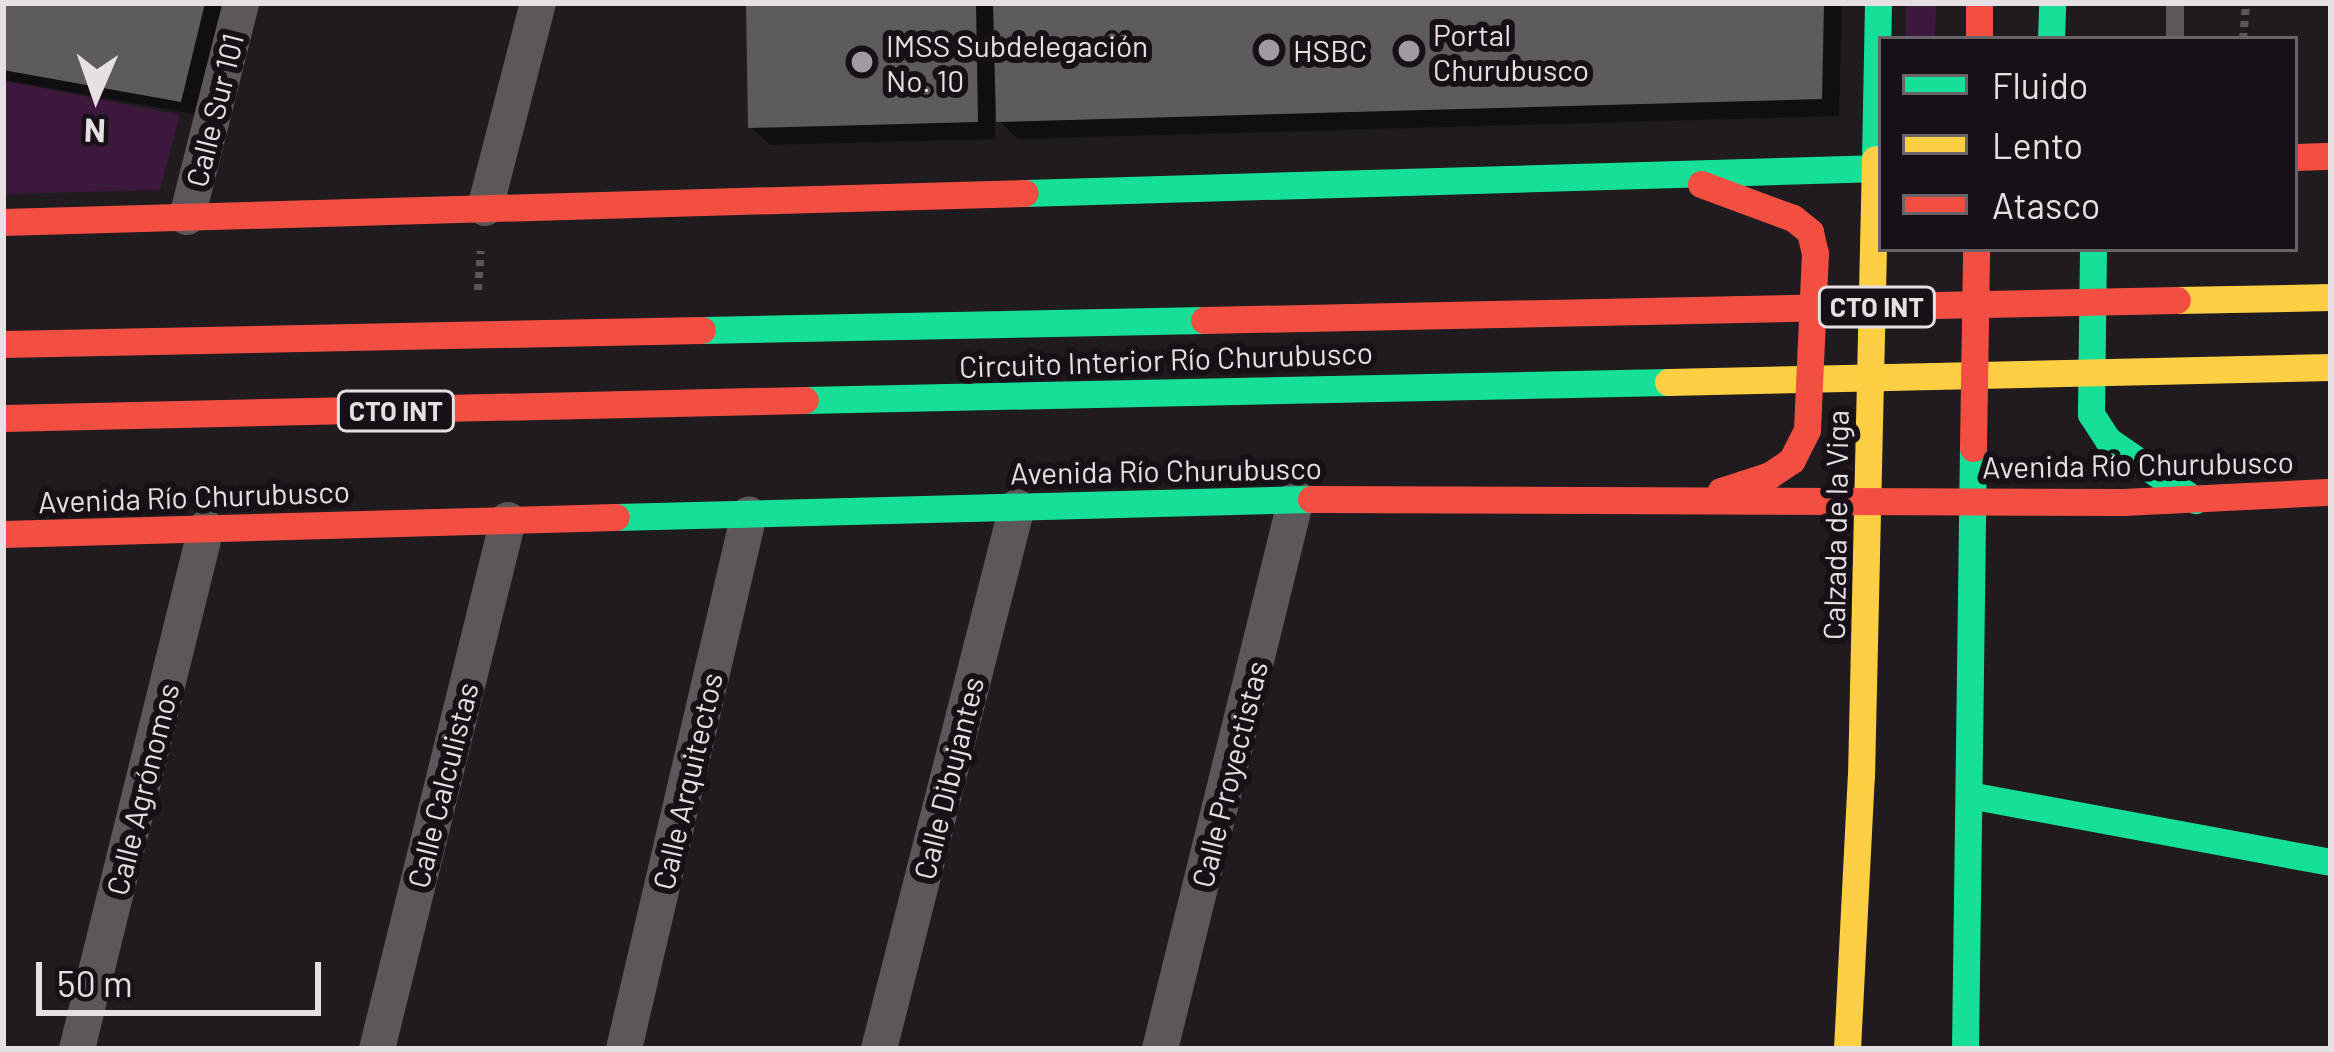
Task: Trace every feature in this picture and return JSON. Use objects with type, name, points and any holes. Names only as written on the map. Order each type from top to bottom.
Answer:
[{"type":"main road","name":"Calzada de la Viga","points":[[1846,1049],[1869,501],[1878,3]]},
{"type":"main road","points":[[1978,36],[1979,3]]},
{"type":"main road","points":[[2051,36],[2052,3]]},
{"type":"main road","points":[[2298,157],[2331,156]]},
{"type":"main road","points":[[3,222],[1877,168]]},
{"type":"main road","points":[[1645,175],[1711,185],[1770,207],[1810,232],[1815,253],[1807,430],[1792,460],[1770,475],[1692,500]]},
{"type":"main road","points":[[1965,1049],[1976,252]]},
{"type":"main road","points":[[2093,252],[2091,414],[2108,440],[2195,500]]},
{"type":"main road","name":"Circuito Interior Río Churubusco","points":[[3,344],[2331,297]]},
{"type":"main road","name":"Circuito Interior Río Churubusco","points":[[3,418],[765,404],[1425,383],[2331,367]]},
{"type":"main road","name":"Avenida Río Churubusco","points":[[3,534],[1296,499],[2195,500],[2331,492]]},
{"type":"main road","points":[[1969,795],[2331,862]]},
{"type":"street","name":"Calle Sur 101","points":[[187,217],[241,3]]},
{"type":"street","points":[[485,208],[538,3]]},
{"type":"street","name":"Calle Proyectistas","points":[[1160,1049],[1296,499]]},
{"type":"street","name":"Calle Dibujantes","points":[[879,1049],[1016,507]]},
{"type":"street","name":"Calle Arquitectos","points":[[624,1049],[749,514]]},
{"type":"street","name":"Calle Calculistas","points":[[376,1049],[508,520]]},
{"type":"street","name":"Calle Agrónomos","points":[[77,1049],[206,528]]},
{"type":"lane","points":[[2175,3],[2175,36]]},
{"type":"path","points":[[2243,36],[2246,3]]},
{"type":"path","points":[[475,334],[485,208]]},
{"type":"shaded area","points":[[1906,3],[1936,3],[1935,36],[1906,36]]},
{"type":"shaded area","points":[[3,80],[180,115],[160,190],[3,194]]},
{"type":"building","points":[[3,3],[205,3],[181,102],[3,70]]},
{"type":"building","name":"IMSS Subdelegación No. 10","points":[[746,3],[976,3],[978,122],[748,128]]},
{"type":"building","name":"Portal Churubusco","points":[[993,3],[1824,3],[1822,99],[996,122]]},
{"type":"traffic: fast","points":[[1875,159],[1878,3]]},
{"type":"traffic: fast","points":[[2051,36],[2052,3]]},
{"type":"traffic: fast","points":[[1025,193],[1878,168]]},
{"type":"traffic: fast","points":[[2093,252],[2091,414],[2108,440],[2195,500]]},
{"type":"traffic: fast","points":[[702,330],[1204,320]]},
{"type":"traffic: fast","points":[[805,400],[1668,382]]},
{"type":"traffic: fast","points":[[1965,1049],[1973,448]]},
{"type":"traffic: fast","points":[[616,517],[1311,499]]},
{"type":"traffic: fast","points":[[1969,795],[2331,862]]},
{"type":"traffic: slow","points":[[1847,1049],[1861,776],[1875,159]]},
{"type":"traffic: slow","points":[[2177,300],[2331,297]]},
{"type":"traffic: slow","points":[[1668,382],[2331,367]]},
{"type":"traffic: jam","points":[[1979,3],[1979,36]]},
{"type":"traffic: jam","points":[[2298,157],[2331,156]]},
{"type":"traffic: jam","points":[[1701,184],[1793,218],[1810,232],[1815,253],[1807,430],[1792,460],[1770,475],[1721,491]]},
{"type":"traffic: jam","points":[[3,222],[1025,193]]},
{"type":"traffic: jam","points":[[1973,448],[1976,252]]},
{"type":"traffic: jam","points":[[1204,320],[2177,300]]},
{"type":"traffic: jam","points":[[3,344],[702,330]]},
{"type":"traffic: jam","points":[[3,418],[805,400]]},
{"type":"traffic: jam","points":[[1311,499],[2123,502],[2331,492]]},
{"type":"traffic: jam","points":[[3,534],[616,517]]},
{"type":"place","name":"HSBC","points":[[1269,50]]},
{"type":"place","name":"Portal Churubusco","points":[[1409,51]]},
{"type":"place","name":"IMSS Subdelegación No. 10","points":[[862,62]]}]
